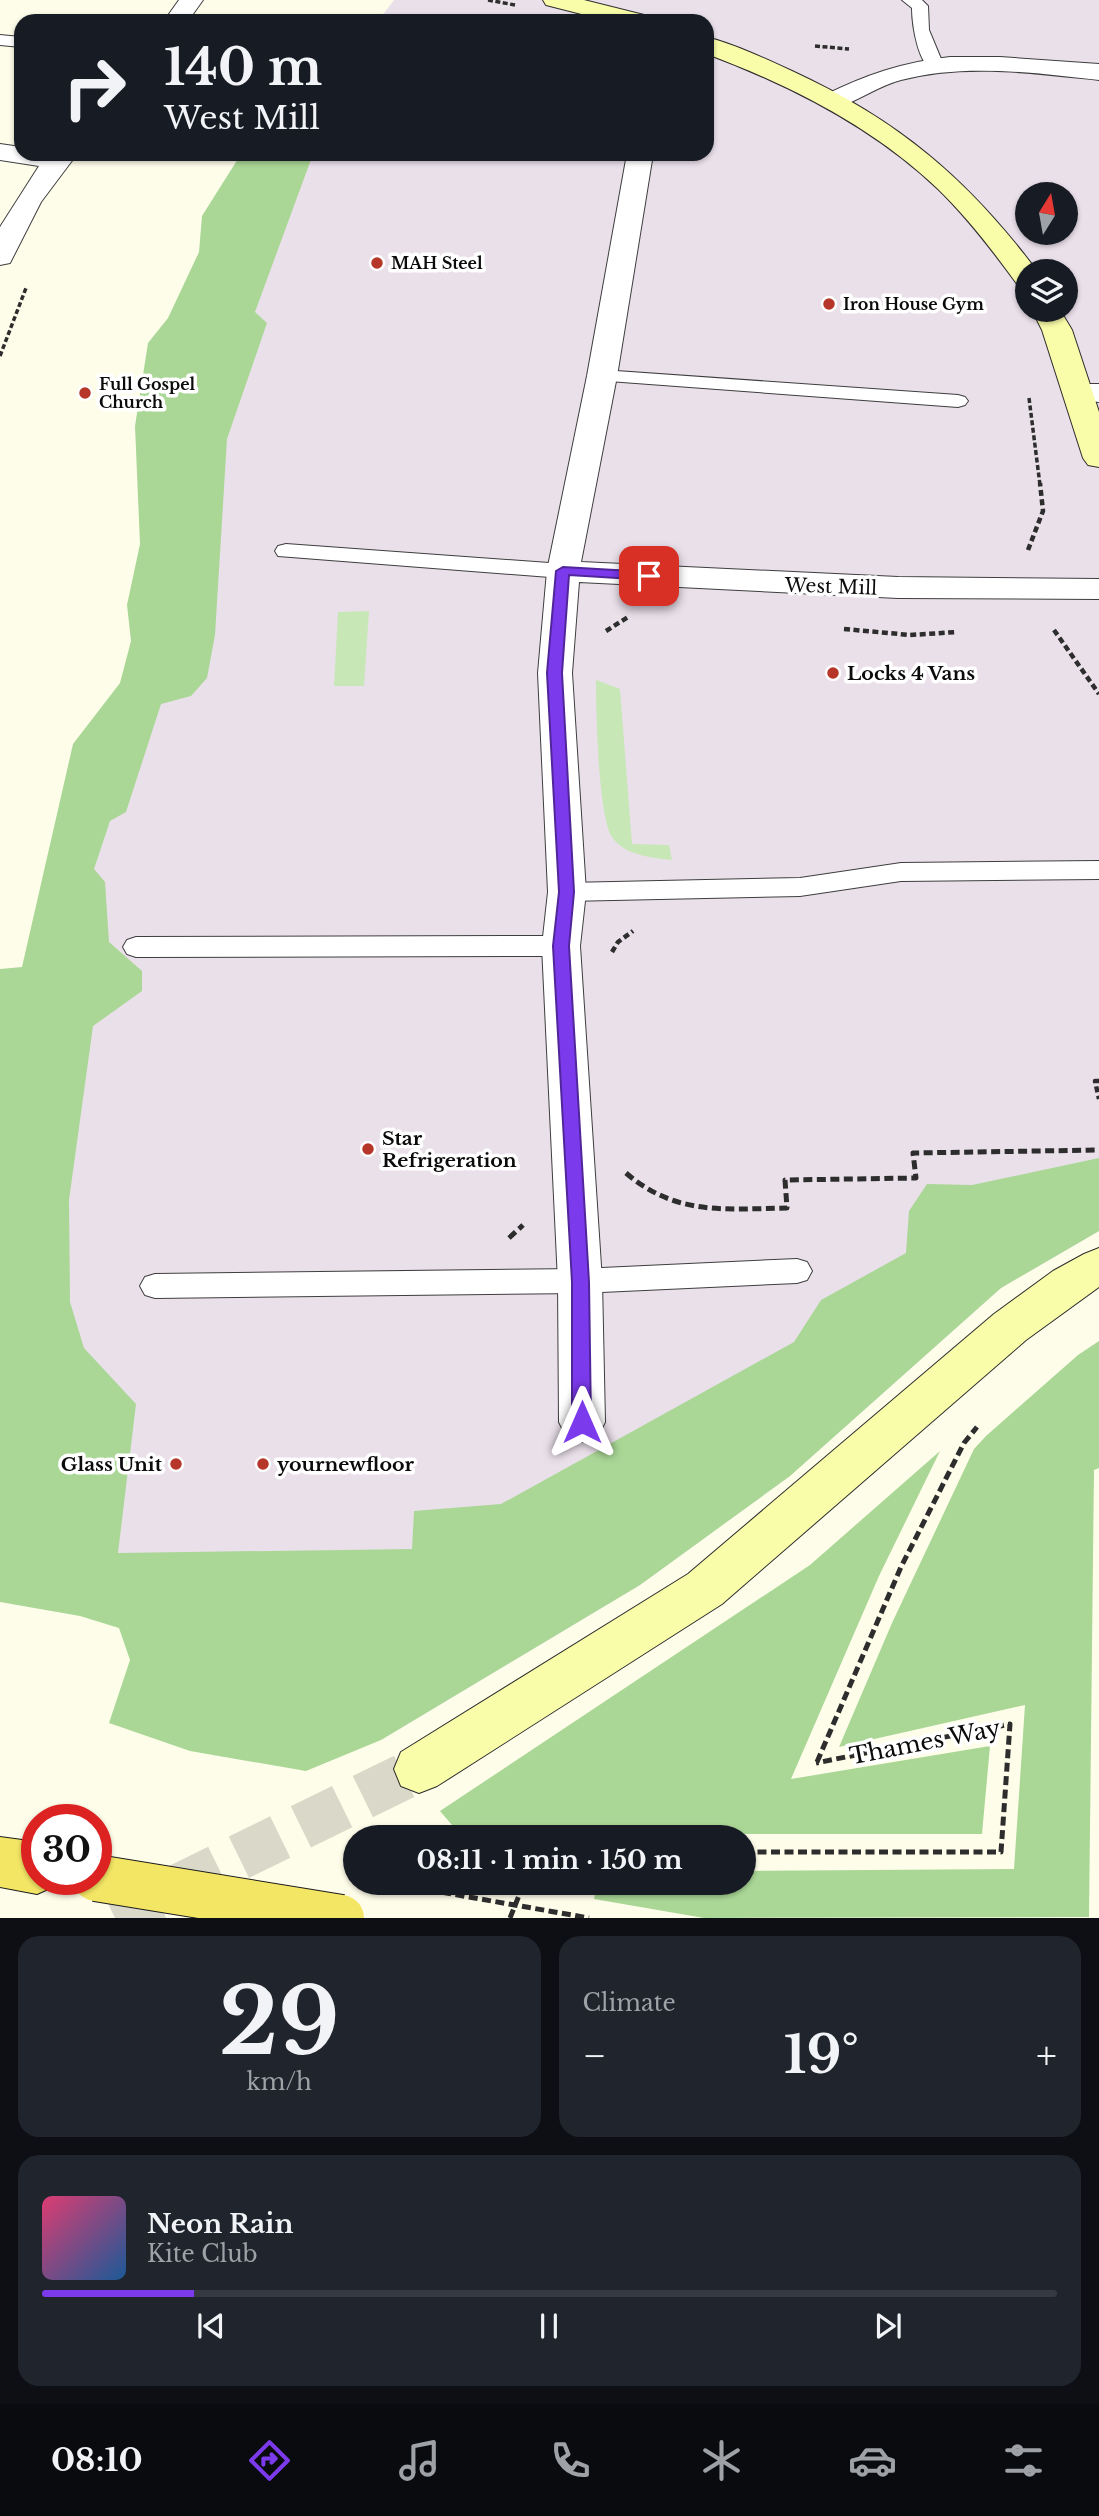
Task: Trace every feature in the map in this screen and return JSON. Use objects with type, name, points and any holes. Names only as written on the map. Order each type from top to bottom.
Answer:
[{"type":"main road","points":[[0,1862],[21,1865]]},
{"type":"main road","points":[[112,1881],[341,1917]]},
{"type":"street","points":[[555,0],[611,14]]},
{"type":"street","points":[[714,48],[832,101],[934,172],[987,225],[1015,262]]},
{"type":"street","points":[[832,101],[863,85],[899,72],[935,66],[1010,64],[1099,72]]},
{"type":"street","points":[[0,257],[17,217],[58,161]]},
{"type":"street","points":[[582,1422],[580,1282],[561,946],[567,892],[555,673],[563,571],[639,161]]},
{"type":"street","points":[[1053,322],[1089,393],[1099,458]]},
{"type":"street","name":"West Mill","points":[[563,571],[820,587],[982,591],[1099,589]]},
{"type":"street","points":[[419,1769],[705,1589],[1010,1327],[1068,1284],[1099,1266]]},
{"type":"lane","points":[[910,0],[920,6],[920,30],[935,66]]},
{"type":"lane","points":[[601,376],[958,401]]},
{"type":"lane","points":[[286,551],[563,571]]},
{"type":"lane","points":[[567,892],[800,887],[901,872],[1099,870]]},
{"type":"lane","points":[[136,947],[561,946]]},
{"type":"lane","points":[[155,1286],[580,1282],[797,1270]]},
{"type":"path","points":[[1099,1082],[1095,1082],[1099,1099]]},
{"type":"path","name":"Thames Way","points":[[756,1852],[1001,1852],[1010,1724],[816,1763],[901,1567],[948,1474]]},
{"type":"path","points":[[457,1895],[589,1917]]},
{"type":"path","points":[[510,1917],[513,1905],[520,1895]]},
{"type":"shaded area","points":[[394,0],[1099,0],[1099,1231],[1001,1288],[790,1476],[640,1585],[381,1740],[269,1635],[0,1587],[0,1159],[289,161],[714,161],[714,14],[383,14]]},
{"type":"green space","points":[[237,161],[310,161],[255,312],[267,323],[227,439],[215,635],[207,678],[191,696],[161,704],[126,812],[110,821],[94,869],[105,882],[109,942],[142,971],[142,991],[93,1026],[69,1200],[70,1302],[84,1348],[136,1404],[118,1553],[412,1549],[414,1511],[501,1504],[794,1342],[821,1300],[906,1253],[909,1211],[927,1184],[972,1185],[1099,1158],[1099,1231],[1001,1288],[790,1476],[640,1585],[381,1740],[306,1771],[190,1751],[109,1723],[130,1660],[119,1628],[80,1616],[0,1602],[0,969],[22,967],[73,744],[120,683],[131,641],[127,605],[140,544],[135,426],[148,343],[168,318],[199,252],[202,216]]},
{"type":"green space","points":[[369,611],[364,686],[334,686],[338,612]]},
{"type":"green space","points":[[596,680],[620,689],[632,844],[669,845],[672,860],[631,852],[617,843],[607,826],[597,737]]},
{"type":"green space","points":[[1099,1341],[1099,1468],[1094,1470],[1089,1917],[704,1918],[594,1899],[595,1895],[756,1895],[756,1871],[1014,1869],[1025,1705],[839,1747],[892,1623],[974,1449],[1078,1355]]},
{"type":"green space","points":[[940,1451],[879,1576],[791,1779],[990,1746],[982,1834],[756,1834],[756,1825],[452,1825],[440,1811],[810,1565]]},
{"type":"tunnel","points":[[115,1918],[419,1769]]},
{"type":"place","name":"MAH Steel","points":[[377,263]]},
{"type":"place","name":"Iron House Gym","points":[[829,304]]},
{"type":"place","name":"Full Gospel Church","points":[[85,393]]},
{"type":"place","name":"Locks 4 Vans","points":[[833,673]]},
{"type":"place","name":"Star Refrigeration","points":[[368,1149]]},
{"type":"place","name":"Glass Unit","points":[[176,1464]]},
{"type":"place","name":"yournewfloor","points":[[263,1464]]},
{"type":"route","points":[[582,1422],[580,1282],[561,946],[567,892],[555,673],[563,571],[649,576]]}]
